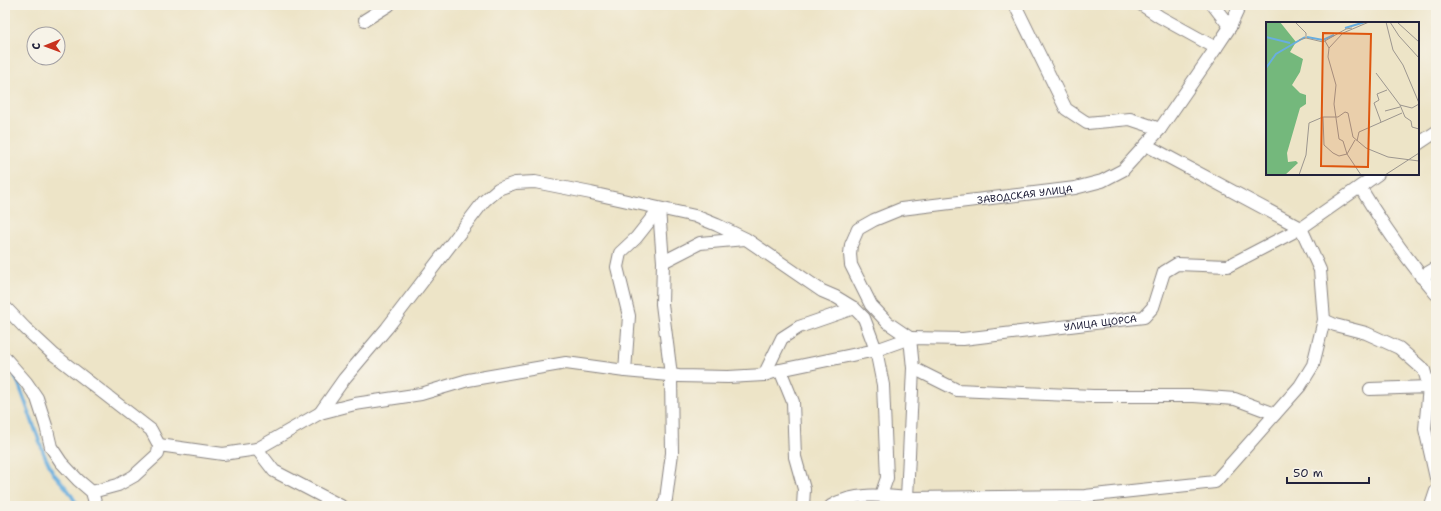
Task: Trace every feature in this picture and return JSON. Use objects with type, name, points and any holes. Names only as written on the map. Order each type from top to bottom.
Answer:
[{"type":"street","points":[[365,20],[389,5]]},
{"type":"street","points":[[1015,5],[1066,109],[1087,123],[1130,120],[1160,129]]},
{"type":"street","points":[[1142,5],[1160,17],[1216,48]]},
{"type":"street","points":[[1213,5],[1230,27]]},
{"type":"street","name":"ЗАВОДСКАЯ УЛИЦА","points":[[910,338],[888,323],[871,305],[851,265],[851,245],[858,229],[874,220],[900,209],[1075,188],[1102,181],[1124,170],[1160,129],[1230,27],[1240,5]]},
{"type":"street","points":[[1419,143],[1436,132]]},
{"type":"street","points":[[831,506],[851,497],[881,495],[911,502],[1085,496],[1215,482],[1300,386],[1313,365],[1324,320],[1320,270],[1301,228],[1146,145]]},
{"type":"street","name":"УЛИЦА ЩОРСА","points":[[910,338],[964,339],[1144,317],[1153,307],[1164,272],[1177,264],[1228,266],[1301,228],[1377,175]]},
{"type":"street","points":[[320,413],[344,379],[387,328],[484,201],[498,189],[515,183],[535,182],[591,192],[659,209],[695,216],[746,239],[822,291],[836,297],[854,308],[864,318],[876,350],[883,385],[887,478],[881,495]]},
{"type":"street","points":[[1360,187],[1378,216],[1436,294]]},
{"type":"street","points":[[659,209],[663,262],[662,304],[671,375],[672,453],[666,499],[663,506]]},
{"type":"street","points":[[625,371],[629,316],[618,267],[620,253],[636,238],[659,209]]},
{"type":"street","points":[[663,262],[700,243],[746,239]]},
{"type":"street","points":[[1422,277],[1436,268]]},
{"type":"street","points":[[5,307],[53,354],[151,430],[159,445],[158,454],[134,476],[118,485],[92,492]]},
{"type":"street","points":[[764,375],[782,338],[799,328],[854,308]]},
{"type":"street","points":[[1324,320],[1335,325],[1366,333],[1399,348],[1424,370],[1433,388],[1424,429],[1436,478]]},
{"type":"street","points":[[159,445],[223,454],[257,449],[320,413],[355,404],[421,394],[468,380],[566,362],[625,371],[671,375],[728,377],[764,375],[780,370],[876,350],[910,338],[913,368],[911,502]]},
{"type":"street","points":[[5,358],[26,382],[37,398],[51,447],[61,462],[92,492],[96,506]]},
{"type":"street","points":[[913,368],[957,390],[1093,396],[1194,396],[1235,398],[1275,414]]},
{"type":"street","points":[[780,370],[793,402],[795,456],[804,489],[803,506]]},
{"type":"street","points":[[1370,388],[1433,388]]},
{"type":"street","points":[[257,449],[274,471],[341,506]]},
{"type":"street","points":[[1431,506],[1436,491]]},
{"type":"waterway","points":[[15,377],[44,454],[53,473],[68,490],[78,506]]}]
